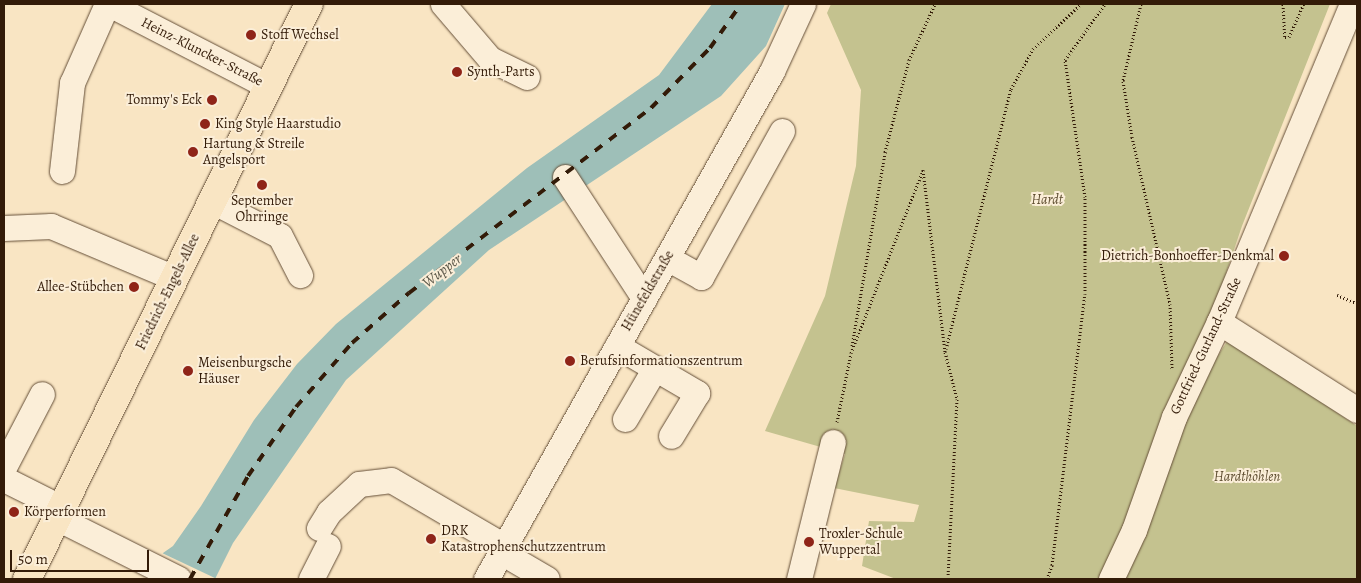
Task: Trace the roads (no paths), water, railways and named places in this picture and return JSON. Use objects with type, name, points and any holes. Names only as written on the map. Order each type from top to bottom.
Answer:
[{"type":"main road","name":"Friedrich-Engels-Allee","points":[[28,579],[308,4]]},
{"type":"street","name":"Heinz-Kluncker-Straße","points":[[108,4],[268,86]]},
{"type":"street","points":[[62,171],[72,83],[108,4]]},
{"type":"street","points":[[443,4],[490,59],[526,77]]},
{"type":"street","name":"Hünefeldstraße","points":[[486,579],[772,71],[803,4]]},
{"type":"street","name":"Gottfried-Gurland-Straße","points":[[1111,579],[1134,530],[1174,417],[1219,322],[1352,4]]},
{"type":"street","points":[[667,258],[700,277],[782,131]]},
{"type":"street","points":[[565,177],[644,298]]},
{"type":"street","points":[[212,201],[280,236],[300,275]]},
{"type":"street","points":[[4,228],[51,226],[175,278]]},
{"type":"street","points":[[1219,322],[1357,410]]},
{"type":"street","points":[[617,346],[697,393],[671,436]]},
{"type":"street","points":[[625,418],[654,368]]},
{"type":"street","points":[[4,468],[42,394]]},
{"type":"street","points":[[799,579],[828,470],[833,442]]},
{"type":"street","points":[[4,479],[60,513],[179,579]]},
{"type":"street","points":[[311,579],[324,537],[329,512],[359,484],[391,480],[547,579]]},
{"type":"street","points":[[1128,579],[1132,567],[1134,530]]},
{"type":"water","name":"Wupper","points":[[712,4],[785,4],[766,46],[721,96],[489,250],[346,380],[233,543],[215,579],[149,579],[163,553],[173,546],[201,506],[254,420],[297,364],[336,324],[527,168],[659,75]]},
{"type":"railway","points":[[190,579],[248,476],[296,407],[352,343],[409,293],[651,108],[710,48],[741,4]]},
{"type":"place","name":"Stoff Wechsel","points":[[251,35]]},
{"type":"place","name":"Synth-Parts","points":[[457,72]]},
{"type":"place","name":"Tommy's Eck","points":[[212,100]]},
{"type":"place","name":"King Style Haarstudio","points":[[205,124]]},
{"type":"place","name":"Hartung & Streile Angelsport","points":[[193,152]]},
{"type":"place","name":"September Ohrringe","points":[[262,185]]},
{"type":"place","name":"Dietrich-Bonhoeffer-Denkmal","points":[[1284,256]]},
{"type":"place","name":"Allee-Stübchen","points":[[134,287]]},
{"type":"place","name":"Berufsinformationszentrum","points":[[570,361]]},
{"type":"place","name":"Meisenburgsche Häuser","points":[[188,371]]},
{"type":"place","name":"Körperformen","points":[[14,512]]},
{"type":"place","name":"DRK Katastrophenschutzzentrum","points":[[431,539]]},
{"type":"place","name":"Troxler-Schule Wuppertal","points":[[809,542]]},
{"type":"park label","name":"Hardt","points":[[1047,200]]},
{"type":"park label","name":"Hardthöhlen","points":[[1247,477]]}]
